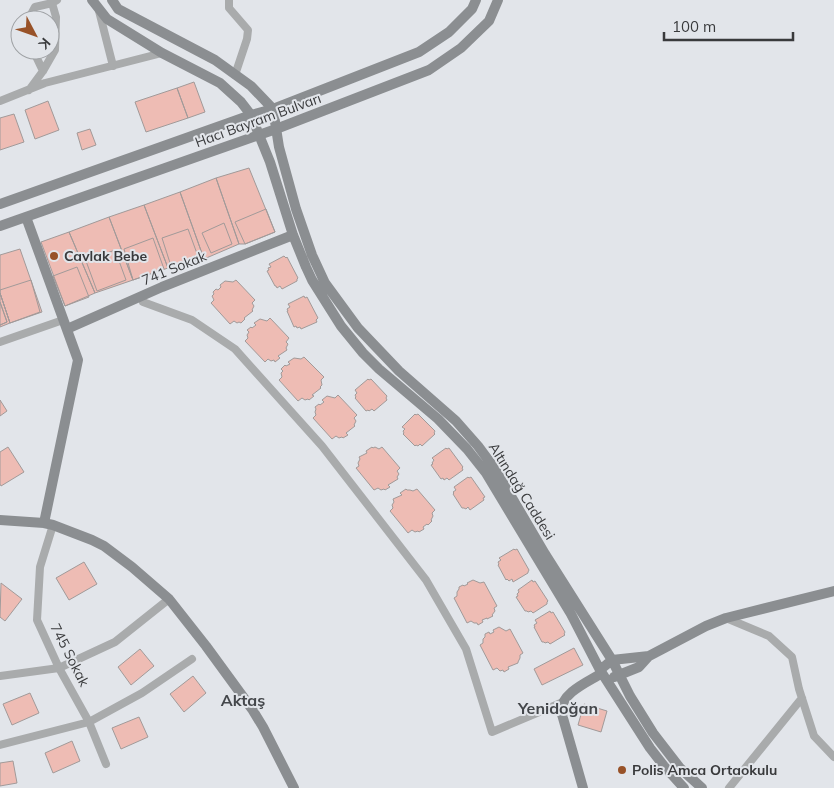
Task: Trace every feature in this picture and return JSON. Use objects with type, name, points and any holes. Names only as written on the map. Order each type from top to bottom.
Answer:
[{"type":"main road","name":"Altındağ Caddesi","points":[[92,0],[107,19],[162,53],[220,83],[241,102],[251,115],[270,162],[293,235],[312,280],[340,326],[379,369],[449,430],[476,460],[571,614],[603,674],[650,748],[684,788]]},
{"type":"main road","points":[[112,0],[118,9],[215,60],[251,86],[273,109]]},
{"type":"main road","name":"Hacı Bayram Bulvarı","points":[[0,204],[251,115],[273,109],[420,52],[448,32],[472,9],[476,0]]},
{"type":"main road","name":"Hacı Bayram Bulvarı","points":[[0,226],[276,129],[428,70],[461,48],[483,26],[498,0]]},
{"type":"main road","name":"Altındağ Caddesi","points":[[273,109],[282,162],[296,209],[312,255],[325,283],[349,317],[374,346],[399,371],[456,421],[482,451],[495,469],[612,660],[653,733],[680,768],[702,788]]},
{"type":"main road","name":"745 Sokak","points":[[26,217],[78,360],[48,524]]},
{"type":"main road","name":"741 Sokak","points":[[65,325],[293,235]]},
{"type":"main road","points":[[0,520],[48,524],[92,540],[104,546],[132,567],[169,599],[252,709],[294,788]]},
{"type":"main road","points":[[603,674],[619,675],[639,666],[649,656],[706,626],[726,618],[834,591]]},
{"type":"main road","points":[[583,788],[561,711],[564,702],[573,692],[603,674],[612,660],[649,656]]},
{"type":"street","points":[[229,0],[229,8],[248,30],[247,39],[235,75]]},
{"type":"street","points":[[30,90],[55,50],[55,2],[34,6],[32,10]]},
{"type":"street","points":[[99,9],[113,66]]},
{"type":"street","points":[[0,101],[45,83],[162,53]]},
{"type":"street","points":[[38,60],[43,71]]},
{"type":"street","points":[[143,302],[192,320],[235,349],[322,446],[426,580],[466,649],[492,732],[564,702]]},
{"type":"street","points":[[0,342],[65,325]]},
{"type":"street","name":"745 Sokak","points":[[48,524],[40,568],[37,620],[59,668],[89,722],[106,764]]},
{"type":"street","points":[[0,676],[59,668],[115,642],[169,599]]},
{"type":"street","points":[[726,618],[769,636],[792,657],[814,736],[834,757]]},
{"type":"street","points":[[0,744],[89,722],[142,693],[192,659]]},
{"type":"street","points":[[729,788],[802,698]]},
{"type":"building","points":[[194,82],[205,112],[188,118],[177,88]]},
{"type":"building","points":[[177,88],[188,118],[146,132],[135,102]]},
{"type":"building","points":[[48,101],[59,130],[35,139],[25,110]]},
{"type":"building","points":[[14,114],[24,142],[0,150],[0,118]]},
{"type":"building","points":[[90,129],[96,145],[82,150],[77,133]]},
{"type":"building","points":[[249,168],[275,232],[245,244],[239,244],[216,178]]},
{"type":"building","points":[[216,178],[239,244],[204,259],[180,192]]},
{"type":"building","points":[[180,192],[204,259],[168,268],[144,205]]},
{"type":"building","points":[[144,205],[168,268],[133,280],[109,217]]},
{"type":"building","points":[[266,209],[275,232],[245,244],[235,222]]},
{"type":"building","points":[[109,217],[133,280],[95,293],[69,232]]},
{"type":"building","points":[[224,223],[232,244],[211,253],[202,233]]},
{"type":"building","points":[[188,229],[199,259],[172,269],[162,238]]},
{"type":"building","points":[[69,232],[95,293],[65,306],[41,242]]},
{"type":"building","points":[[153,238],[164,269],[133,280],[124,249]]},
{"type":"building","points":[[20,249],[42,312],[10,323],[0,293],[0,255]]},
{"type":"building","points":[[115,250],[126,280],[97,291],[86,261]]},
{"type":"building","points":[[284,256],[287,257],[298,278],[297,281],[282,289],[280,286],[277,288],[275,286],[267,271],[271,267],[269,264]]},
{"type":"building","points":[[77,267],[89,297],[65,306],[53,276]]},
{"type":"building","points":[[31,280],[40,312],[10,323],[0,290]]},
{"type":"building","points":[[236,280],[255,300],[252,303],[254,306],[253,311],[241,323],[234,321],[230,324],[211,303],[214,300],[213,292],[221,287],[220,285],[225,281],[233,282]]},
{"type":"building","points":[[0,293],[10,323],[0,327],[0,325],[7,322],[0,302]]},
{"type":"building","points":[[304,296],[305,298],[307,297],[318,318],[317,322],[301,329],[300,327],[294,327],[287,309],[290,307],[288,304]]},
{"type":"building","points":[[0,302],[7,322],[0,325]]},
{"type":"building","points":[[270,318],[289,338],[286,342],[288,344],[287,350],[278,356],[280,358],[275,362],[268,359],[265,362],[245,341],[248,338],[249,332],[247,330],[256,325],[254,323],[260,319],[267,321]]},
{"type":"building","points":[[304,357],[324,377],[321,380],[321,388],[312,395],[314,396],[309,400],[302,398],[298,401],[279,380],[282,377],[281,373],[283,371],[281,369],[285,365],[290,364],[288,362],[294,358],[301,359]]},
{"type":"building","points":[[368,379],[371,379],[387,396],[387,400],[374,411],[372,409],[366,411],[355,398],[357,393],[355,390]]},
{"type":"building","points":[[338,395],[357,415],[354,418],[356,421],[355,426],[346,433],[348,435],[343,438],[336,436],[332,439],[313,418],[316,415],[315,407],[324,402],[322,400],[327,396],[335,398]]},
{"type":"building","points":[[0,400],[7,411],[0,416]]},
{"type":"building","points":[[415,414],[418,414],[435,431],[435,434],[422,446],[420,444],[415,446],[403,434],[405,429],[402,427]]},
{"type":"building","points":[[8,447],[24,472],[1,486],[0,452]]},
{"type":"building","points":[[372,447],[379,449],[382,447],[400,468],[397,471],[399,474],[398,479],[388,485],[390,487],[385,490],[378,488],[374,490],[356,468],[359,466],[359,457],[367,453],[366,451]]},
{"type":"building","points":[[446,448],[449,448],[463,467],[463,470],[449,480],[447,478],[441,479],[431,465],[434,460],[432,458]]},
{"type":"building","points":[[468,477],[471,477],[485,497],[483,498],[484,500],[470,510],[468,507],[466,509],[462,508],[453,494],[456,490],[454,487]]},
{"type":"building","points":[[406,489],[413,491],[417,489],[435,510],[432,513],[432,521],[419,532],[412,530],[408,533],[390,511],[393,508],[393,499],[402,495],[400,493]]},
{"type":"building","points":[[517,549],[529,570],[528,573],[513,582],[512,579],[506,580],[498,562],[501,560],[499,558]]},
{"type":"building","points":[[84,562],[97,584],[69,600],[56,578]]},
{"type":"building","points":[[473,580],[480,583],[484,582],[497,606],[494,608],[493,616],[482,620],[483,622],[478,625],[471,621],[467,623],[454,598],[457,596],[459,587]]},
{"type":"building","points":[[532,580],[533,582],[535,581],[548,601],[547,604],[533,613],[525,611],[516,597],[518,596],[518,590]]},
{"type":"building","points":[[1,583],[22,599],[5,621],[0,617]]},
{"type":"building","points":[[550,611],[551,613],[553,612],[565,635],[550,644],[542,642],[534,625],[537,623],[535,620]]},
{"type":"building","points":[[499,627],[506,631],[510,629],[523,653],[520,655],[518,663],[508,667],[509,669],[504,672],[497,668],[493,670],[480,645],[483,643],[485,634],[494,632],[493,630]]},
{"type":"building","points":[[574,648],[583,665],[542,685],[534,669]]},
{"type":"building","points":[[140,649],[154,666],[131,685],[118,667]]},
{"type":"building","points":[[193,676],[206,693],[184,712],[170,694]]},
{"type":"building","points":[[30,693],[39,713],[12,725],[3,704]]},
{"type":"building","points":[[584,704],[607,711],[601,732],[578,725]]},
{"type":"building","points":[[139,717],[148,737],[121,749],[112,728]]},
{"type":"building","points":[[72,741],[80,761],[53,773],[45,753]]},
{"type":"building","points":[[13,761],[17,783],[0,786],[0,763]]},
{"type":"place","name":"Cavlak Bebe","points":[[54,256]]},
{"type":"place","name":"Polis Amca Ortaokulu","points":[[622,770]]},
{"type":"district","name":"Aktaş","points":[[243,700]]},
{"type":"district","name":"Yenidoğan","points":[[558,708]]}]
